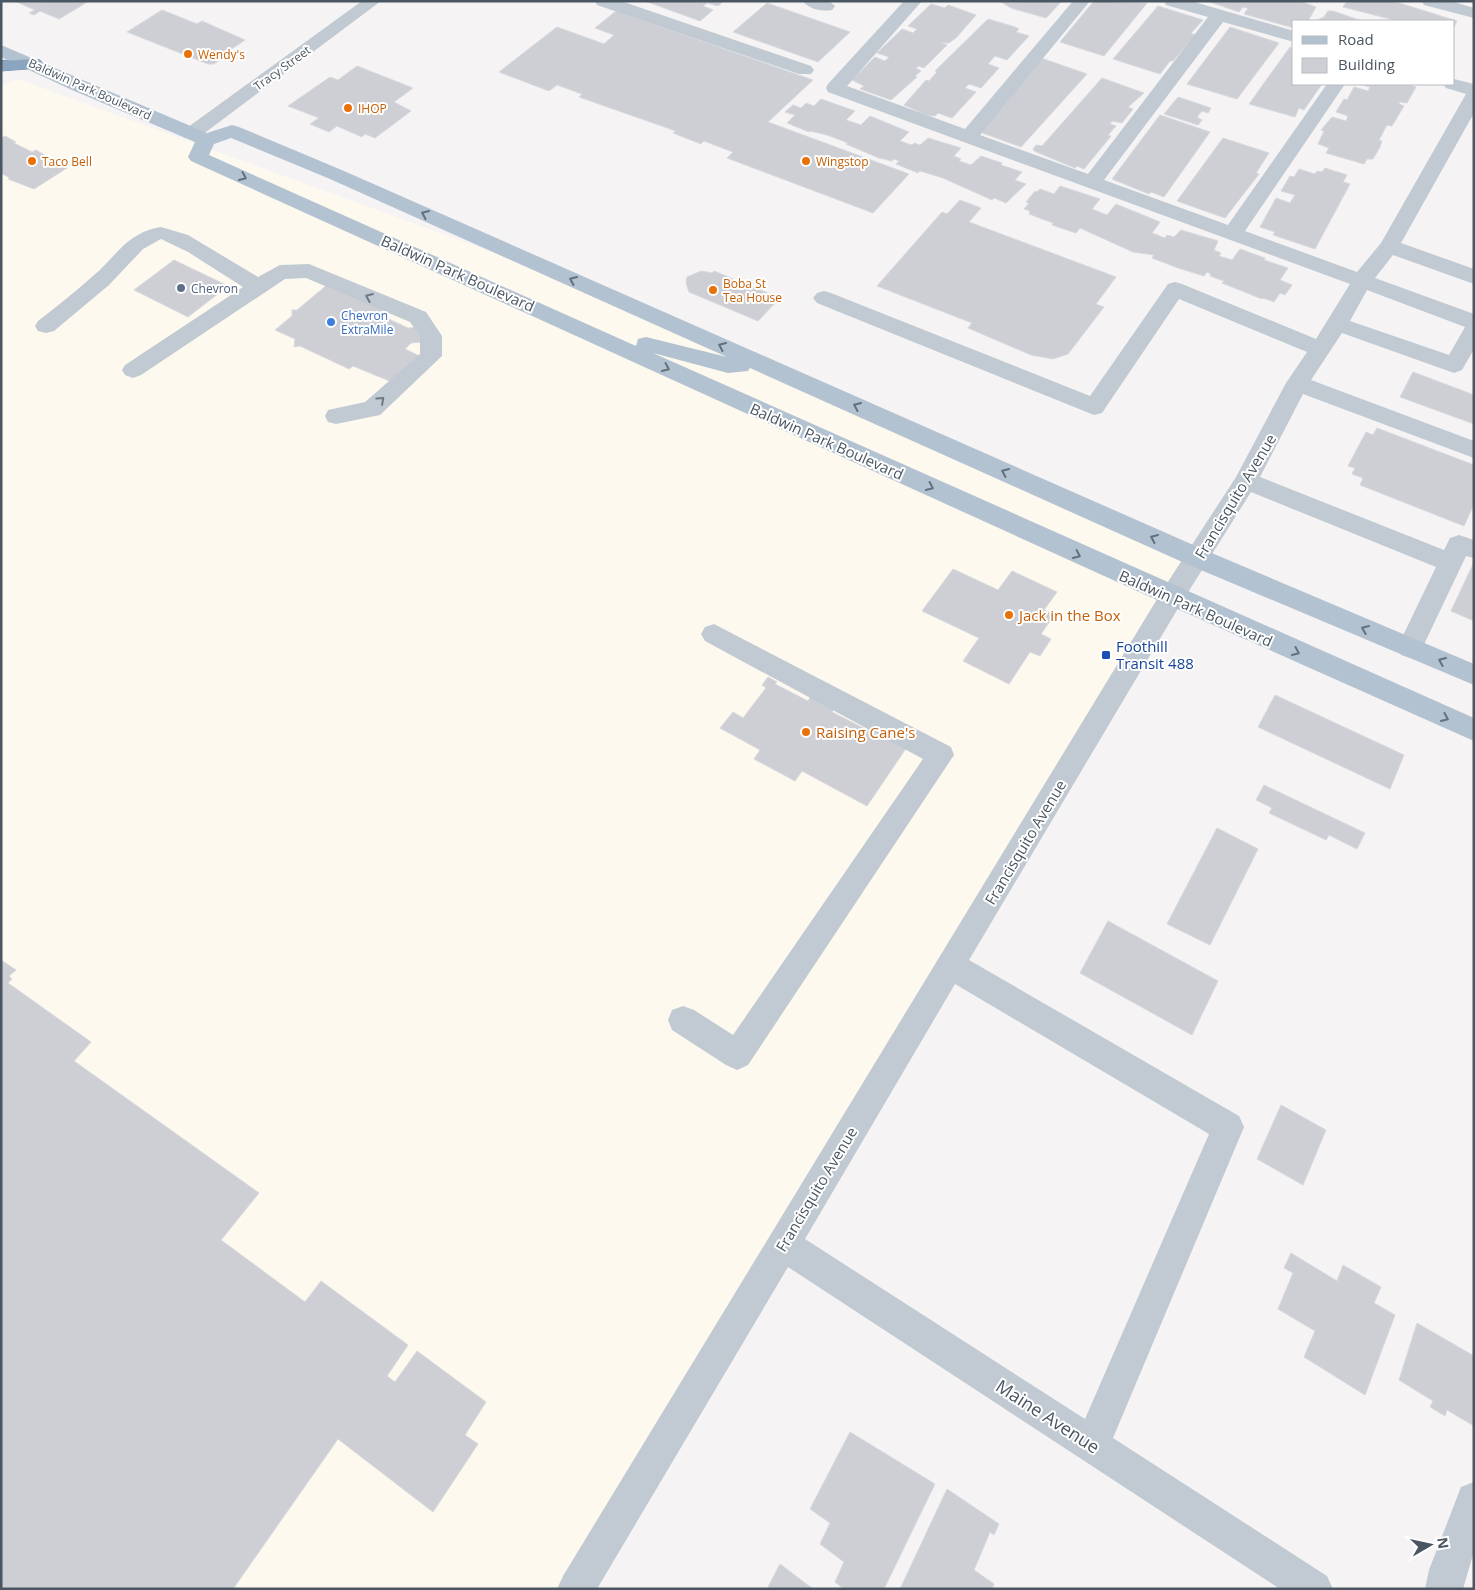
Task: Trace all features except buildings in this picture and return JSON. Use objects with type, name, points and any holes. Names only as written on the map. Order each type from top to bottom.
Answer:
[{"type":"highway","points":[[1,66],[34,64]]},
{"type":"main road","name":"Baldwin Park Boulevard","points":[[1,50],[78,86],[199,137],[198,157],[1171,598],[1474,730]]},
{"type":"main road","points":[[199,137],[232,131],[337,175],[1198,558],[1474,676]]},
{"type":"main road","points":[[574,326],[728,365],[766,366]]},
{"type":"street","name":"Tracy Street","points":[[199,137],[373,1]]},
{"type":"street","points":[[603,1],[805,70]]},
{"type":"street","points":[[914,1],[835,88],[1474,322]]},
{"type":"street","points":[[968,136],[1082,1]]},
{"type":"street","points":[[1172,1],[1292,36]]},
{"type":"street","points":[[1430,1],[1474,13]]},
{"type":"street","points":[[1092,182],[1219,15]]},
{"type":"street","points":[[1232,234],[1335,85]]},
{"type":"street","points":[[1455,85],[1474,90]]},
{"type":"street","name":"Francisquito Avenue","points":[[576,1589],[1171,598],[1246,481],[1297,383],[1337,324],[1362,281],[1389,246],[1474,96]]},
{"type":"street","points":[[46,326],[104,278],[125,255],[147,237],[162,233],[183,241],[258,286]]},
{"type":"street","points":[[1389,246],[1474,277]]},
{"type":"street","points":[[133,370],[280,272],[309,271],[418,317],[431,336],[431,356],[372,408],[336,416]]},
{"type":"street","points":[[824,298],[1094,407],[1174,289],[1320,349]]},
{"type":"street","points":[[1337,324],[1454,366],[1474,330]]},
{"type":"street","points":[[1297,383],[1474,450]]},
{"type":"street","points":[[1246,481],[1451,563]]},
{"type":"street","points":[[1410,648],[1460,544],[1474,549]]},
{"type":"street","points":[[683,1020],[737,1055],[942,755],[714,634]]},
{"type":"street","points":[[950,965],[1228,1127],[1092,1445]]},
{"type":"street","name":"Maine Avenue","points":[[783,1244],[1314,1589]]},
{"type":"street","points":[[1444,1589],[1448,1570],[1474,1500]]},
{"type":"shaded area","points":[[18,79],[588,287],[1198,558],[576,1589],[1,1589],[1,85]]},
{"type":"place","name":"Wendy's","points":[[188,54]]},
{"type":"place","name":"IHOP","points":[[348,108]]},
{"type":"place","name":"Taco Bell","points":[[32,161]]},
{"type":"place","name":"Wingstop","points":[[806,161]]},
{"type":"place","name":"Chevron","points":[[181,288]]},
{"type":"place","name":"Boba St Tea House","points":[[713,290]]},
{"type":"place","name":"Chevron ExtraMile","points":[[331,322]]},
{"type":"place","name":"Jack in the Box","points":[[1009,615]]},
{"type":"place","name":"Foothill Transit 488","points":[[1106,655]]},
{"type":"place","name":"Raising Cane's","points":[[806,732]]}]
